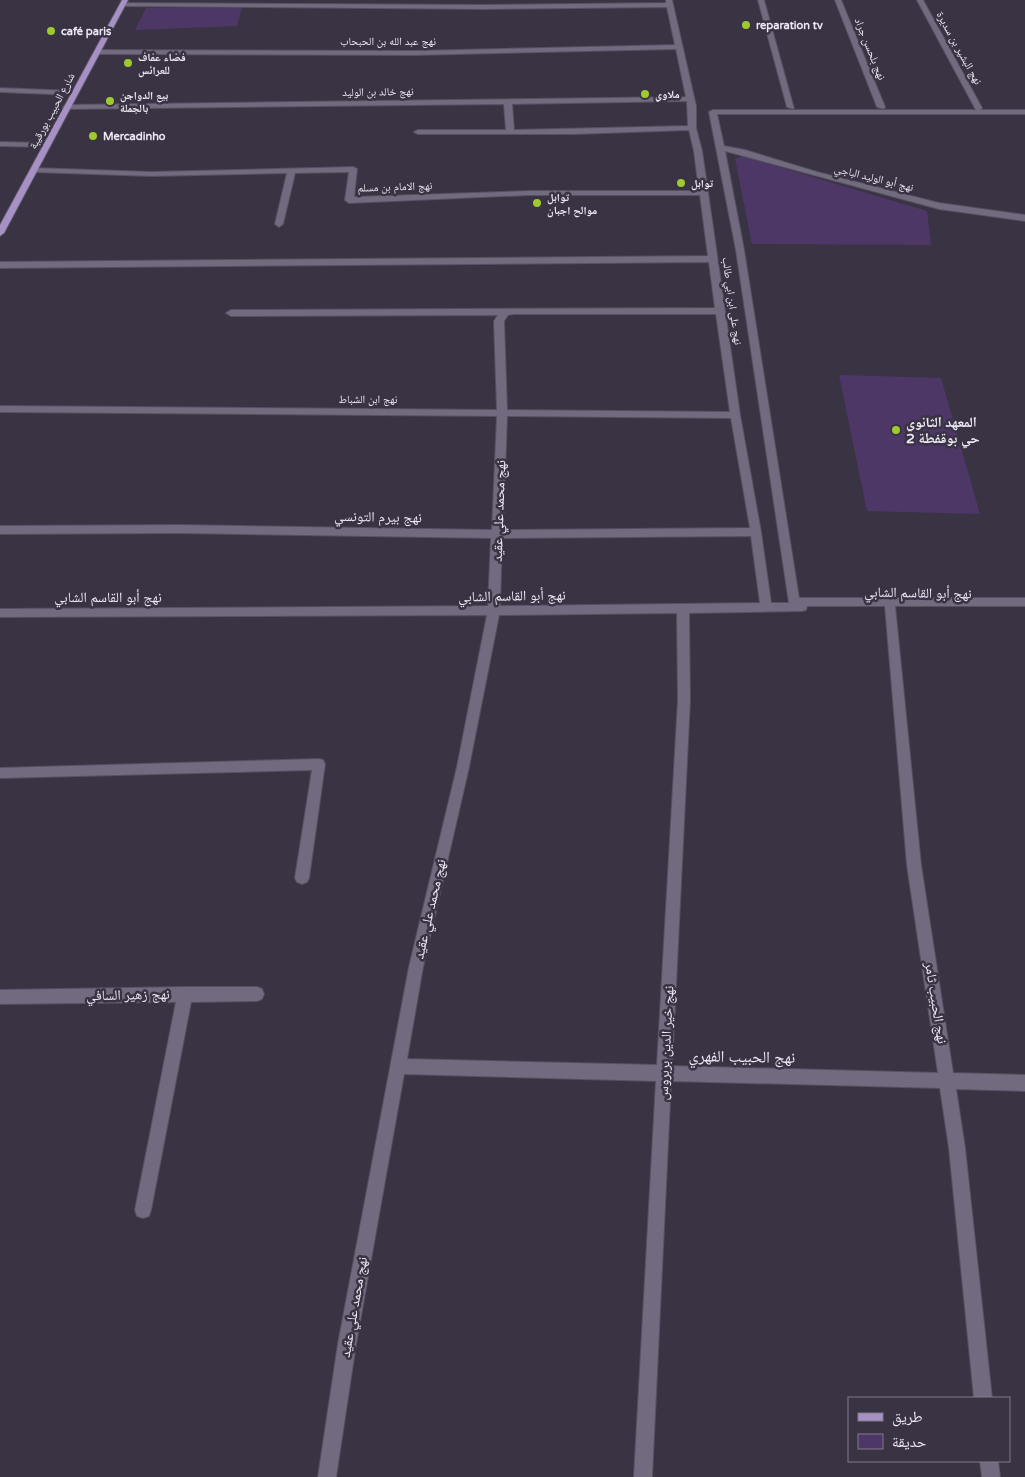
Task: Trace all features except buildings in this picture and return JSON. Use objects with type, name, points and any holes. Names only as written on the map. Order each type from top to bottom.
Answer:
[{"type":"main road","name":"شارع الحبيب بورقيبة","points":[[0,233],[124,3]]},
{"type":"street","points":[[761,0],[791,107]]},
{"type":"street","name":"نهج بلحسن جراد","points":[[838,0],[881,107]]},
{"type":"street","name":"نهج البشير بن سديرة","points":[[920,0],[978,108]]},
{"type":"street","points":[[124,3],[669,3]]},
{"type":"street","name":"نهج على ابن ابي طالب","points":[[669,3],[691,103],[692,128],[698,151],[735,415],[756,532],[766,607]]},
{"type":"street","name":"نهج عبد الله بن الحبحاب","points":[[98,52],[415,53],[678,47]]},
{"type":"street","points":[[0,90],[74,93]]},
{"type":"street","points":[[508,102],[510,132]]},
{"type":"street","name":"نهج خالد بن الوليد","points":[[67,106],[138,107],[508,102],[691,103],[791,107],[1025,108]]},
{"type":"street","points":[[1025,112],[713,112],[740,250],[794,602],[1025,602]]},
{"type":"street","points":[[418,132],[692,128]]},
{"type":"street","points":[[0,144],[46,145]]},
{"type":"street","name":"نهج أبو الوليد الباجي","points":[[719,148],[742,152],[814,174],[939,206],[1025,218]]},
{"type":"street","name":"نهج الامام بن مسلم","points":[[34,170],[151,174],[353,169],[349,200],[529,193],[703,192]]},
{"type":"street","points":[[279,224],[292,170]]},
{"type":"street","points":[[0,265],[713,259]]},
{"type":"street","points":[[232,313],[721,311]]},
{"type":"street","name":"نهج محمد علي عقيد","points":[[327,1477],[347,1344],[416,966],[463,767],[494,611],[502,413],[499,321],[505,312]]},
{"type":"street","name":"نهج ابن الشباط","points":[[0,409],[735,415]]},
{"type":"street","name":"نهج بيرم التونسي","points":[[0,530],[179,529],[498,534],[756,532]]},
{"type":"street","name":"نهج أبو القاسم الشابي","points":[[0,613],[494,611],[766,607],[1025,609]]},
{"type":"street","name":"نهج خير الدين بربروس","points":[[643,1477],[684,700],[683,608]]},
{"type":"street","name":"نهج الحبيب ثامر","points":[[890,608],[914,865],[957,1148],[983,1397]]},
{"type":"street","points":[[0,773],[319,764],[302,878]]},
{"type":"street","points":[[143,1210],[185,994]]},
{"type":"street","name":"نهج زهير السافي","points":[[0,997],[257,994]]},
{"type":"street","name":"نهج الحبيب الفهري","points":[[398,1066],[1025,1083]]},
{"type":"street","points":[[989,1462],[991,1477]]},
{"type":"green space","points":[[146,8],[242,8],[237,26],[135,30]]},
{"type":"green space","points":[[743,156],[927,211],[931,245],[752,244],[735,159]]},
{"type":"green space","points":[[839,375],[941,378],[980,514],[867,511]]},
{"type":"place","name":"reparation tv","points":[[746,25]]},
{"type":"place","name":"café paris","points":[[51,31]]},
{"type":"place","name":"فضاء عفاف للعرائس","points":[[128,63]]},
{"type":"place","name":"ملاوي","points":[[645,94]]},
{"type":"place","name":"بيع الدواجن بالجملة","points":[[110,101]]},
{"type":"place","name":"Mercadinho","points":[[93,136]]},
{"type":"place","name":"توابل","points":[[681,183]]},
{"type":"place","name":"توابل موالح اجبان","points":[[537,203]]},
{"type":"place","name":"المعهد الثانوي حي بوقفطة 2","points":[[896,430]]}]
